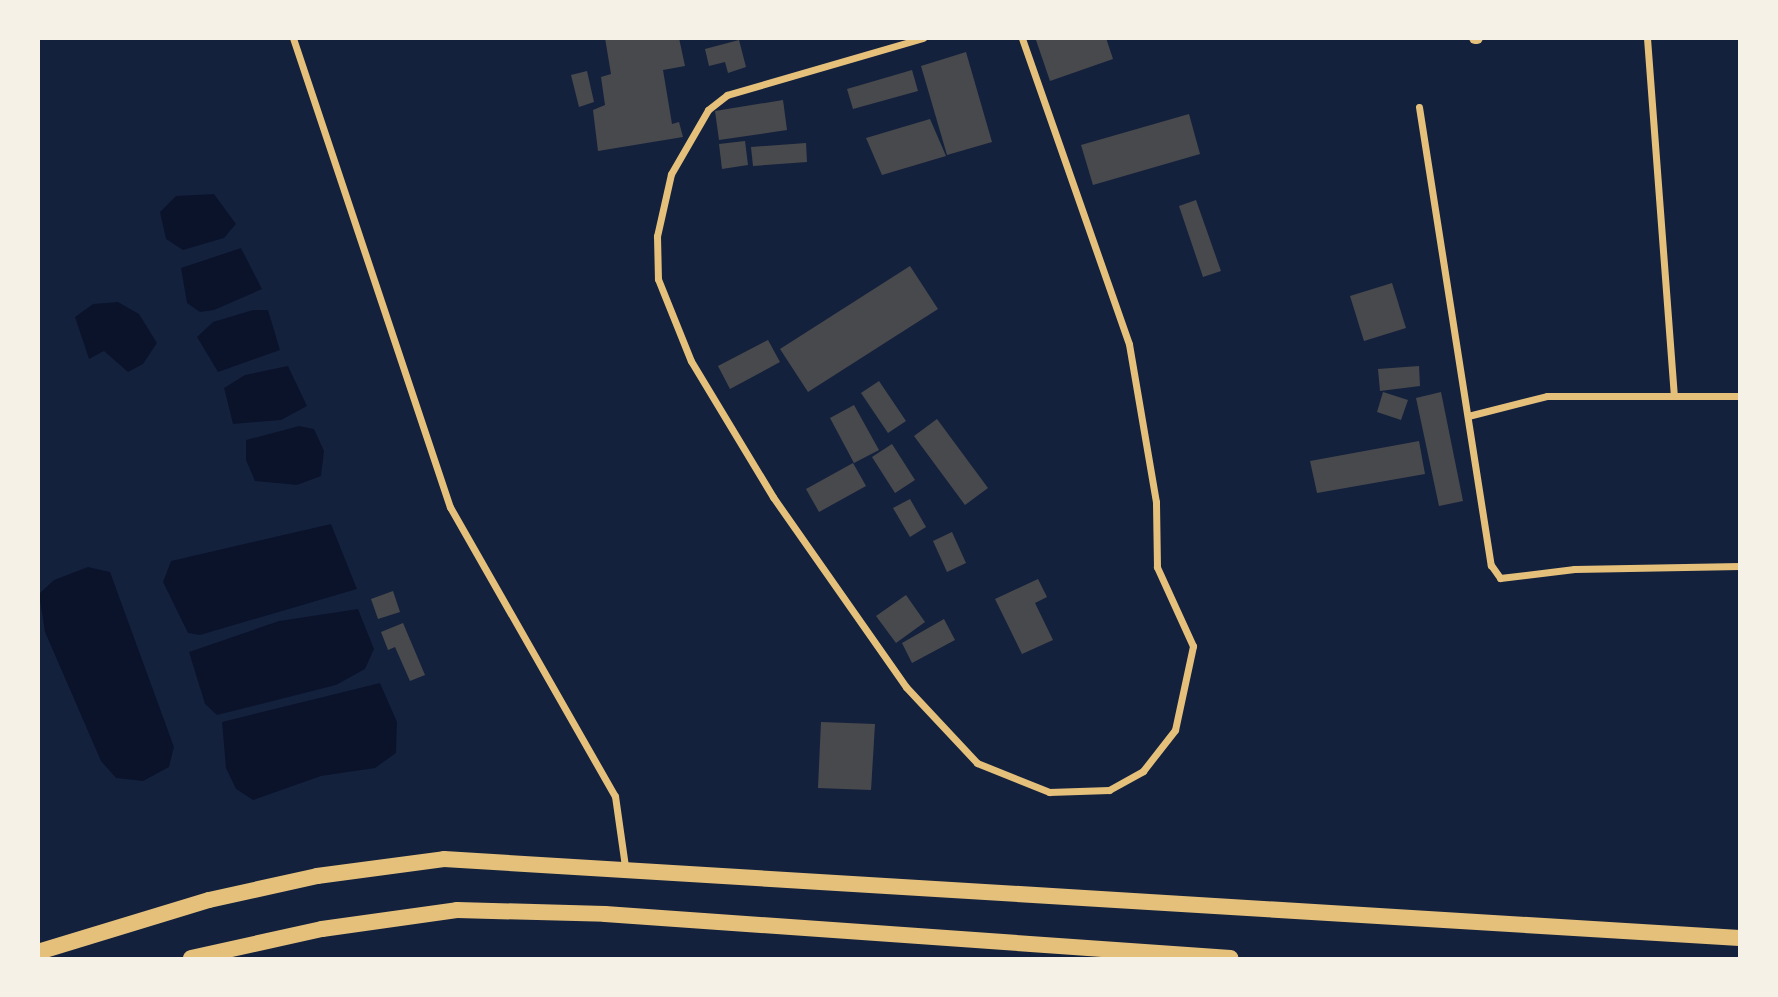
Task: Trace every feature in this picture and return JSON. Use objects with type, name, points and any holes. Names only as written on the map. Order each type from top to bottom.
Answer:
[{"type":"main road","points":[[38,952],[209,900],[317,876],[444,859],[625,866],[1740,938]]},
{"type":"main road","points":[[191,958],[322,929],[457,911],[605,914],[1230,958]]},
{"type":"street","points":[[293,38],[450,507],[615,796],[625,866]]},
{"type":"street","points":[[923,38],[727,95],[708,110],[671,174],[657,236],[658,279],[691,361],[773,497],[906,687],[977,763],[1049,792],[1109,790],[1143,771],[1175,730],[1193,646],[1157,567],[1156,502],[1129,344],[1022,38]]},
{"type":"street","points":[[1647,38],[1674,396]]},
{"type":"street","points":[[1419,107],[1491,565],[1500,578],[1574,569],[1740,566]]},
{"type":"street","points":[[1468,416],[1547,396],[1740,396]]},
{"type":"water","points":[[214,194],[236,224],[224,238],[183,250],[166,239],[160,212],[176,196]]},
{"type":"water","points":[[241,248],[262,289],[214,310],[200,312],[187,303],[181,268]]},
{"type":"water","points":[[118,302],[139,314],[157,343],[143,364],[128,372],[104,351],[89,359],[75,317],[93,304]]},
{"type":"water","points":[[253,310],[268,310],[280,350],[218,372],[197,337],[213,322]]},
{"type":"water","points":[[288,366],[307,406],[281,420],[233,424],[224,388],[245,375]]},
{"type":"water","points":[[299,426],[314,429],[324,451],[321,476],[297,485],[255,481],[246,460],[246,440]]},
{"type":"water","points":[[331,524],[357,589],[200,635],[188,633],[163,582],[171,561]]},
{"type":"water","points":[[88,567],[110,572],[174,747],[169,767],[143,781],[116,778],[101,761],[45,632],[39,594],[54,580]]},
{"type":"water","points":[[358,609],[374,649],[365,669],[336,685],[217,715],[205,704],[189,652],[279,621]]},
{"type":"water","points":[[380,683],[397,722],[396,753],[375,768],[321,776],[253,800],[236,789],[226,768],[222,722]]},
{"type":"building","points":[[605,38],[679,38],[685,66],[663,70],[672,124],[679,122],[683,137],[598,151],[593,110],[605,105],[601,77],[611,74]]},
{"type":"building","points":[[1106,38],[1113,59],[1050,81],[1036,40]]},
{"type":"building","points":[[739,40],[746,67],[728,73],[725,62],[709,66],[705,49]]},
{"type":"building","points":[[966,52],[992,142],[947,155],[921,66]]},
{"type":"building","points":[[912,70],[918,91],[853,109],[847,89]]},
{"type":"building","points":[[587,71],[594,102],[579,107],[571,75]]},
{"type":"building","points":[[783,100],[787,130],[719,140],[715,111]]},
{"type":"building","points":[[1189,114],[1200,154],[1093,185],[1081,145]]},
{"type":"building","points":[[930,119],[946,156],[882,175],[866,138]]},
{"type":"building","points":[[745,141],[748,165],[722,169],[719,144]]},
{"type":"building","points":[[806,143],[807,162],[753,166],[751,147]]},
{"type":"building","points":[[1196,200],[1221,271],[1203,277],[1179,206]]},
{"type":"building","points":[[910,266],[938,309],[808,392],[780,349]]},
{"type":"building","points":[[1392,283],[1406,328],[1364,341],[1350,296]]},
{"type":"building","points":[[768,340],[780,362],[730,389],[718,366]]},
{"type":"building","points":[[1419,366],[1420,386],[1380,391],[1378,369]]},
{"type":"building","points":[[879,381],[906,421],[888,433],[861,393]]},
{"type":"building","points":[[1383,392],[1408,400],[1401,420],[1377,412]]},
{"type":"building","points":[[1441,392],[1463,501],[1439,506],[1416,398]]},
{"type":"building","points":[[854,405],[879,450],[854,463],[830,418]]},
{"type":"building","points":[[937,419],[988,488],[965,505],[914,436]]},
{"type":"building","points":[[1419,441],[1425,474],[1317,493],[1310,461]]},
{"type":"building","points":[[892,444],[915,480],[895,493],[872,457]]},
{"type":"building","points":[[853,463],[866,486],[819,512],[806,489]]},
{"type":"building","points":[[910,499],[926,527],[910,537],[893,508]]},
{"type":"building","points":[[952,532],[966,563],[947,572],[933,541]]},
{"type":"building","points":[[1038,579],[1047,597],[1035,603],[1053,640],[1022,654],[995,599]]},
{"type":"building","points":[[393,591],[400,612],[378,619],[371,599]]},
{"type":"building","points":[[906,595],[925,622],[896,643],[876,616]]},
{"type":"building","points":[[944,619],[955,640],[912,663],[902,643]]},
{"type":"building","points":[[403,623],[425,675],[410,681],[395,647],[388,650],[381,632]]},
{"type":"building","points":[[821,722],[875,724],[871,790],[818,788]]}]
